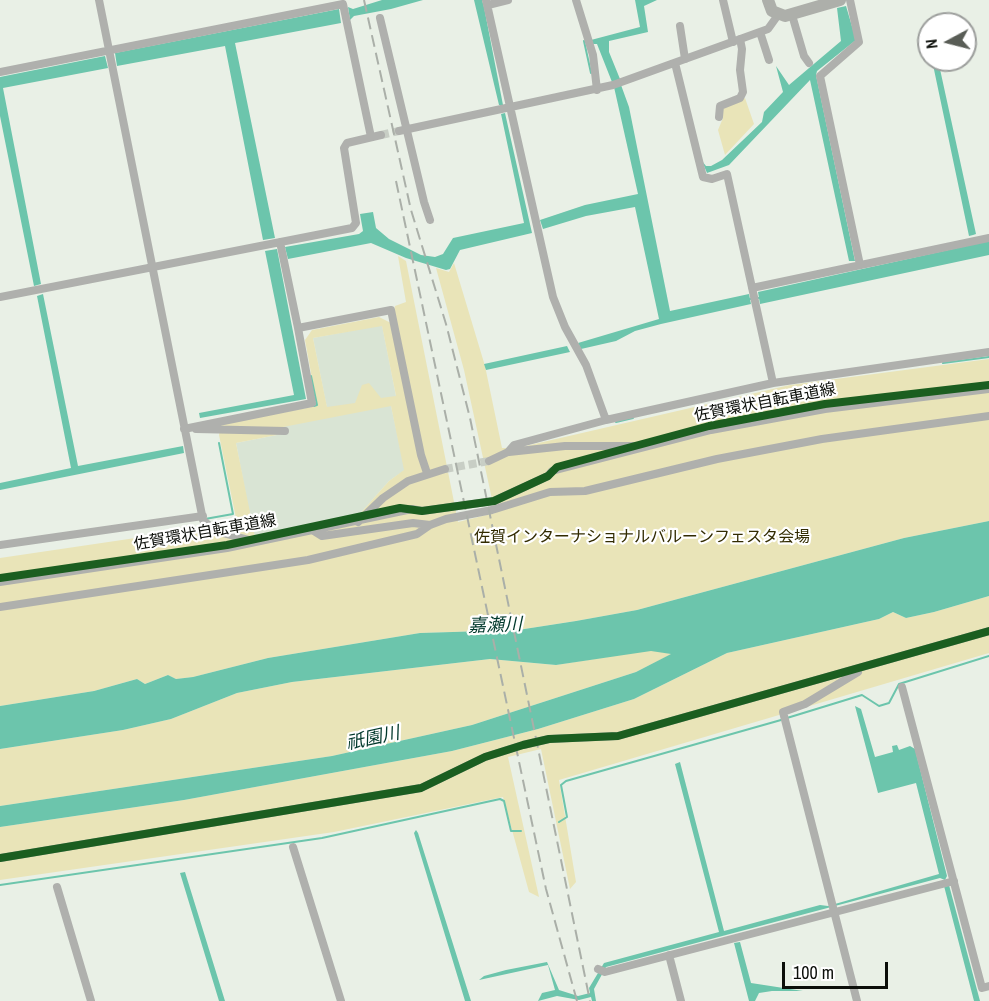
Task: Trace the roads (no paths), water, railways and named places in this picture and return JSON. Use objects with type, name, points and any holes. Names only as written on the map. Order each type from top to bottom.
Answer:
[{"type":"street","points":[[99,0],[203,516],[206,525],[215,531],[257,542]]},
{"type":"street","points":[[508,0],[487,2],[504,108],[553,297],[606,420]]},
{"type":"street","points":[[576,0],[593,55],[597,90]]},
{"type":"street","points":[[719,117],[720,106],[740,98],[743,92],[740,70],[742,49],[736,40],[723,0]]},
{"type":"street","points":[[768,0],[772,10],[778,15],[792,15],[840,0]]},
{"type":"street","points":[[850,0],[859,42],[820,76],[856,266]]},
{"type":"street","points":[[0,72],[344,8],[371,137]]},
{"type":"street","points":[[402,130],[617,84],[768,29],[778,15]]},
{"type":"street","points":[[792,15],[804,56],[809,63]]},
{"type":"street","points":[[380,18],[402,130],[430,220]]},
{"type":"street","points":[[680,26],[686,59]]},
{"type":"street","points":[[760,32],[769,60]]},
{"type":"street","points":[[675,63],[703,177],[712,179],[727,174],[772,383]]},
{"type":"street","points":[[0,297],[153,267],[277,248],[352,228],[356,223],[344,148],[347,143],[381,135]]},
{"type":"street","points":[[754,295],[856,266],[989,238]]},
{"type":"street","points":[[184,429],[312,402],[298,328],[277,248]]},
{"type":"street","points":[[298,328],[391,310],[421,455],[427,473]]},
{"type":"street","points":[[508,452],[514,445],[606,420],[772,383],[989,351]]},
{"type":"street","points":[[0,582],[257,542],[412,509],[422,511],[494,501],[548,476],[552,471],[650,445],[825,409],[989,389]]},
{"type":"street","points":[[314,531],[322,536],[413,523],[430,525],[492,510],[550,492],[585,491],[771,448],[989,416]]},
{"type":"street","points":[[184,429],[285,431]]},
{"type":"street","points":[[489,460],[508,452],[565,446],[650,445]]},
{"type":"street","points":[[358,522],[383,498],[408,481],[445,469]]},
{"type":"street","points":[[0,545],[203,516]]},
{"type":"street","points":[[0,607],[308,560],[417,534],[430,525]]},
{"type":"street","points":[[0,858],[421,788],[484,757],[523,745],[549,739],[618,736],[859,670],[989,631]]},
{"type":"street","points":[[857,1001],[783,712],[805,704],[855,676],[859,670]]},
{"type":"street","points":[[902,687],[982,988],[989,986]]},
{"type":"street","points":[[293,847],[342,1001]]},
{"type":"street","points":[[601,970],[736,938],[833,908],[954,881]]},
{"type":"street","points":[[57,887],[92,1001]]},
{"type":"street","points":[[669,955],[681,1001]]},
{"type":"waterway","points":[[584,41],[591,73]]},
{"type":"waterway","points":[[750,299],[759,298]]},
{"type":"waterway","points":[[943,363],[989,357]]},
{"type":"waterway","points":[[311,376],[317,405],[314,406]]},
{"type":"waterway","points":[[616,422],[633,418]]},
{"type":"waterway","points":[[205,519],[233,514],[219,443]]},
{"type":"waterway","points":[[787,718],[862,695],[879,706],[889,703],[899,684],[989,656]]},
{"type":"waterway","points":[[559,822],[567,817],[561,785],[566,781],[781,720]]},
{"type":"waterway","points":[[0,885],[322,838],[500,799],[504,801],[511,831],[521,831]]},
{"type":"tunnel","points":[[381,135],[399,131]]},
{"type":"tunnel","points":[[445,469],[489,461]]},
{"type":"railway","points":[[364,0],[411,210],[446,324],[470,418],[590,1001]]},
{"type":"railway","points":[[396,181],[546,889],[577,1001]]},
{"type":"park label","name":"佐賀インターナショナルバルーンフェスタ会場","points":[[642,538]]},
{"type":"water label","name":"嘉瀬川","points":[[495,626]]},
{"type":"water label","name":"祇園川","points":[[373,739]]}]
